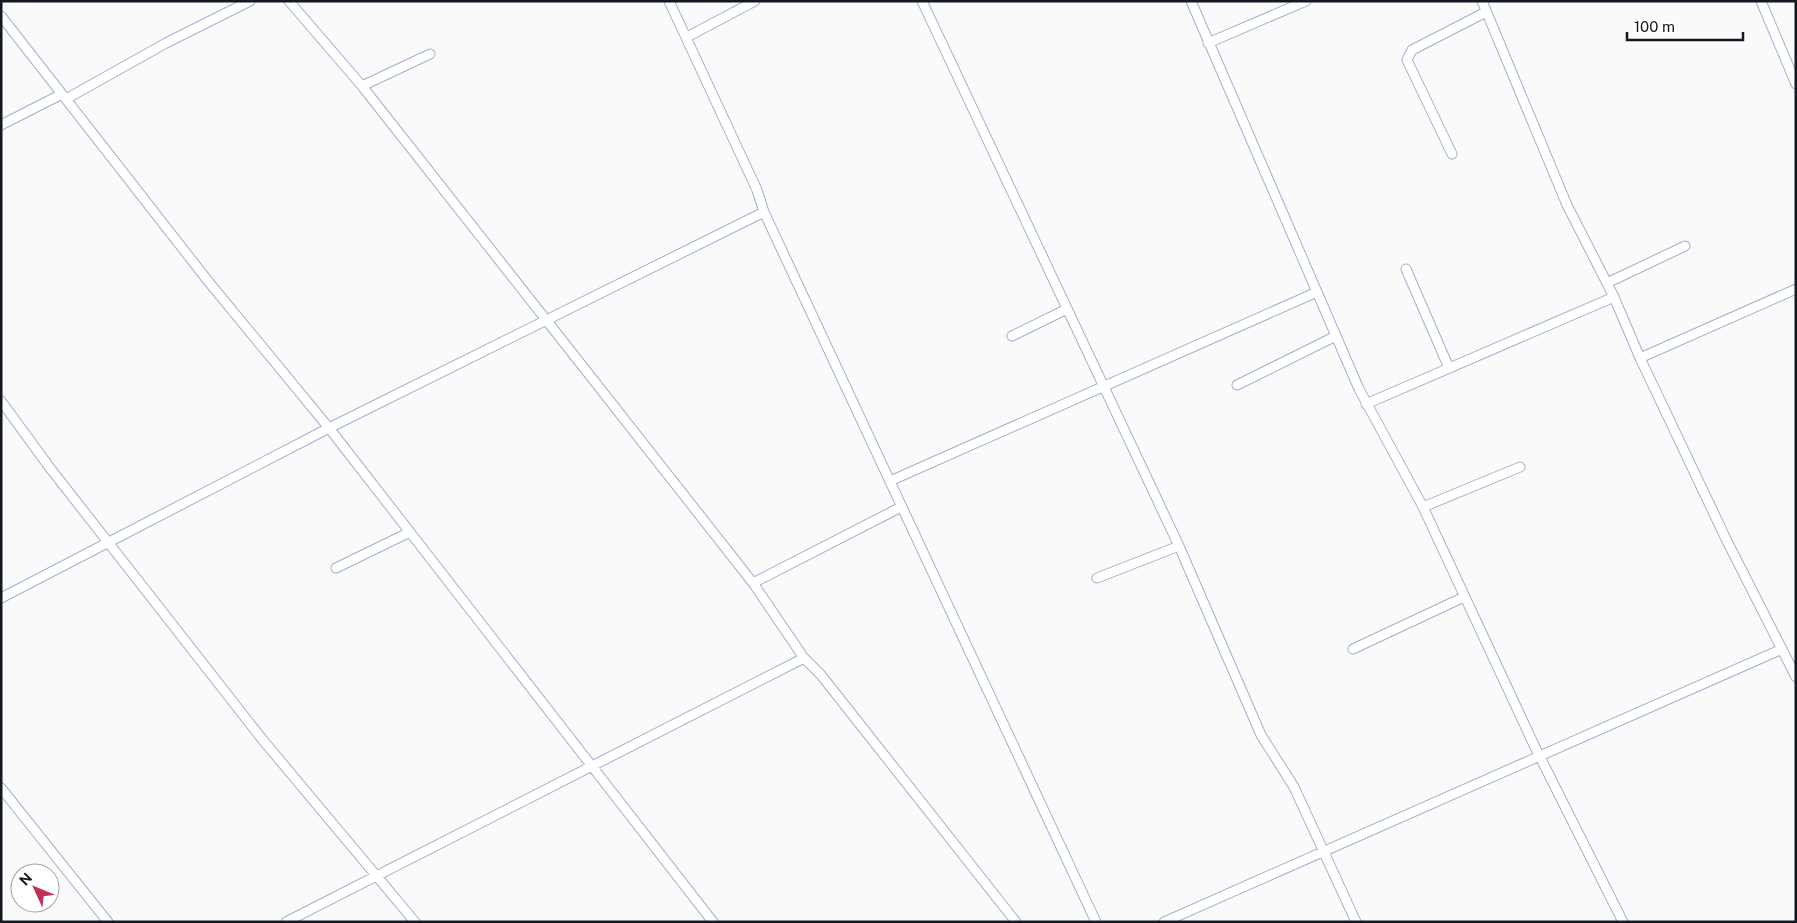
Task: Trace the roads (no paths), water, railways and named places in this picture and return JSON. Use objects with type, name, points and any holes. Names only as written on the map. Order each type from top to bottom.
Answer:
[{"type":"street","points":[[1,125],[64,96],[250,1]]},
{"type":"street","points":[[289,1],[362,86],[753,583],[804,658],[821,675],[1016,922]]},
{"type":"street","points":[[669,1],[688,37],[757,190],[764,212],[901,508],[1096,922]]},
{"type":"street","points":[[688,37],[755,1]]},
{"type":"street","points":[[922,1],[1179,546],[1261,735],[1294,787],[1356,922]]},
{"type":"street","points":[[1191,1],[1366,404],[1422,507],[1539,755],[1622,922]]},
{"type":"street","points":[[1208,43],[1306,1]]},
{"type":"street","points":[[1482,1],[1567,205],[1607,282],[1640,358],[1726,539],[1796,677]]},
{"type":"street","points":[[1761,1],[1796,84]]},
{"type":"street","points":[[1452,154],[1407,60],[1407,56],[1412,50],[1486,12]]},
{"type":"street","points":[[1,16],[208,281],[329,428],[713,922]]},
{"type":"street","points":[[362,86],[430,54]]},
{"type":"street","points":[[1,598],[329,428],[764,212]]},
{"type":"street","points":[[1607,282],[1685,246]]},
{"type":"street","points":[[1406,269],[1449,368]]},
{"type":"street","points":[[1640,358],[1796,289]]},
{"type":"street","points":[[890,481],[1317,292]]},
{"type":"street","points":[[1366,404],[1614,297]]},
{"type":"street","points":[[1012,336],[1067,309]]},
{"type":"street","points":[[1237,385],[1336,336]]},
{"type":"street","points":[[1,401],[50,468],[262,739],[415,922]]},
{"type":"street","points":[[1422,507],[1520,466]]},
{"type":"street","points":[[753,583],[901,508]]},
{"type":"street","points":[[336,568],[410,532]]},
{"type":"street","points":[[1097,578],[1179,546]]},
{"type":"street","points":[[1353,649],[1464,597]]},
{"type":"street","points":[[1164,922],[1782,649]]},
{"type":"street","points":[[286,922],[804,658]]},
{"type":"street","points":[[1,788],[108,922]]}]
